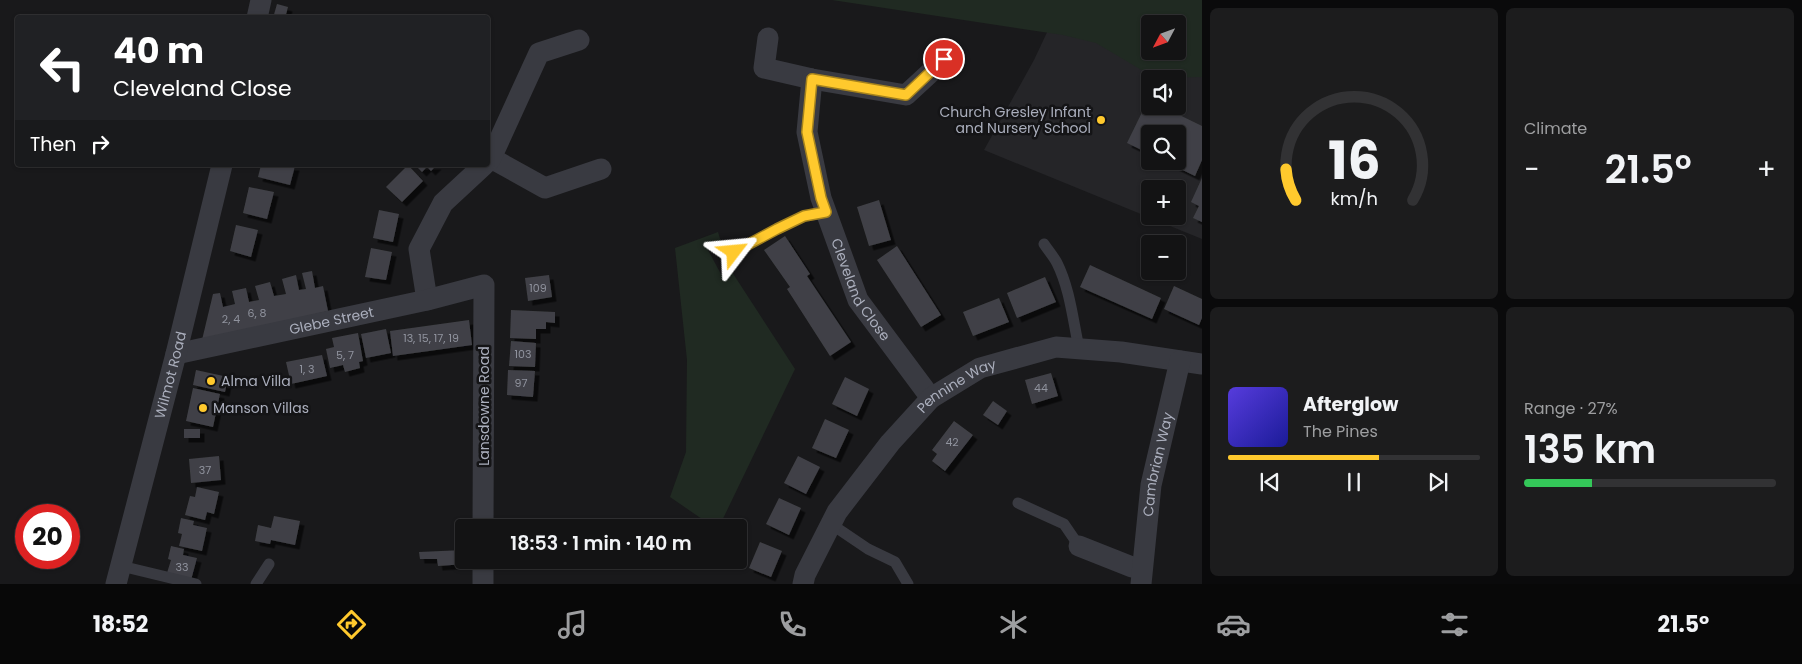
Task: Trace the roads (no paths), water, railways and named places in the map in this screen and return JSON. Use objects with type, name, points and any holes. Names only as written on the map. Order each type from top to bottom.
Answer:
[{"type":"street","points":[[258,15],[261,0]]},
{"type":"street","points":[[768,38],[764,68],[812,79],[906,95],[944,59]]},
{"type":"street","points":[[490,157],[538,53],[579,40]]},
{"type":"street","name":"Cleveland Close","points":[[812,79],[807,132],[821,198],[858,300],[931,398]]},
{"type":"street","points":[[490,162],[545,188],[601,169]]},
{"type":"street","name":"Wilmot Road","points":[[118,575],[176,354],[222,167]]},
{"type":"street","points":[[426,300],[420,249],[443,203],[482,167]]},
{"type":"street","name":"Glebe Street","points":[[176,354],[426,300],[484,285]]},
{"type":"street","name":"Lansdowne Road","points":[[483,519],[484,285]]},
{"type":"street","name":"Pennine Way","points":[[803,584],[805,575],[837,512],[890,444],[931,398],[980,368],[1056,347],[1121,352],[1202,364]]},
{"type":"street","name":"Cambrian Way","points":[[1142,576],[1151,485],[1180,361]]},
{"type":"street","name":"Cambrian Way","points":[[1079,546],[1132,567],[1142,576]]},
{"type":"street","points":[[483,569],[483,584]]},
{"type":"lane","points":[[734,252],[804,216],[826,212]]},
{"type":"lane","points":[[1044,244],[1057,263],[1062,276],[1069,298],[1078,348]]},
{"type":"lane","points":[[1018,503],[1064,524],[1079,546]]},
{"type":"lane","points":[[831,524],[868,549],[895,562],[908,584]]},
{"type":"lane","points":[[256,584],[269,564]]},
{"type":"lane","points":[[118,575],[196,584]]},
{"type":"place","name":"Church Gresley Infant and Nursery School","points":[[1101,120]]},
{"type":"place","name":"Alma Villa","points":[[211,381]]},
{"type":"place","name":"Manson Villas","points":[[203,408]]}]
